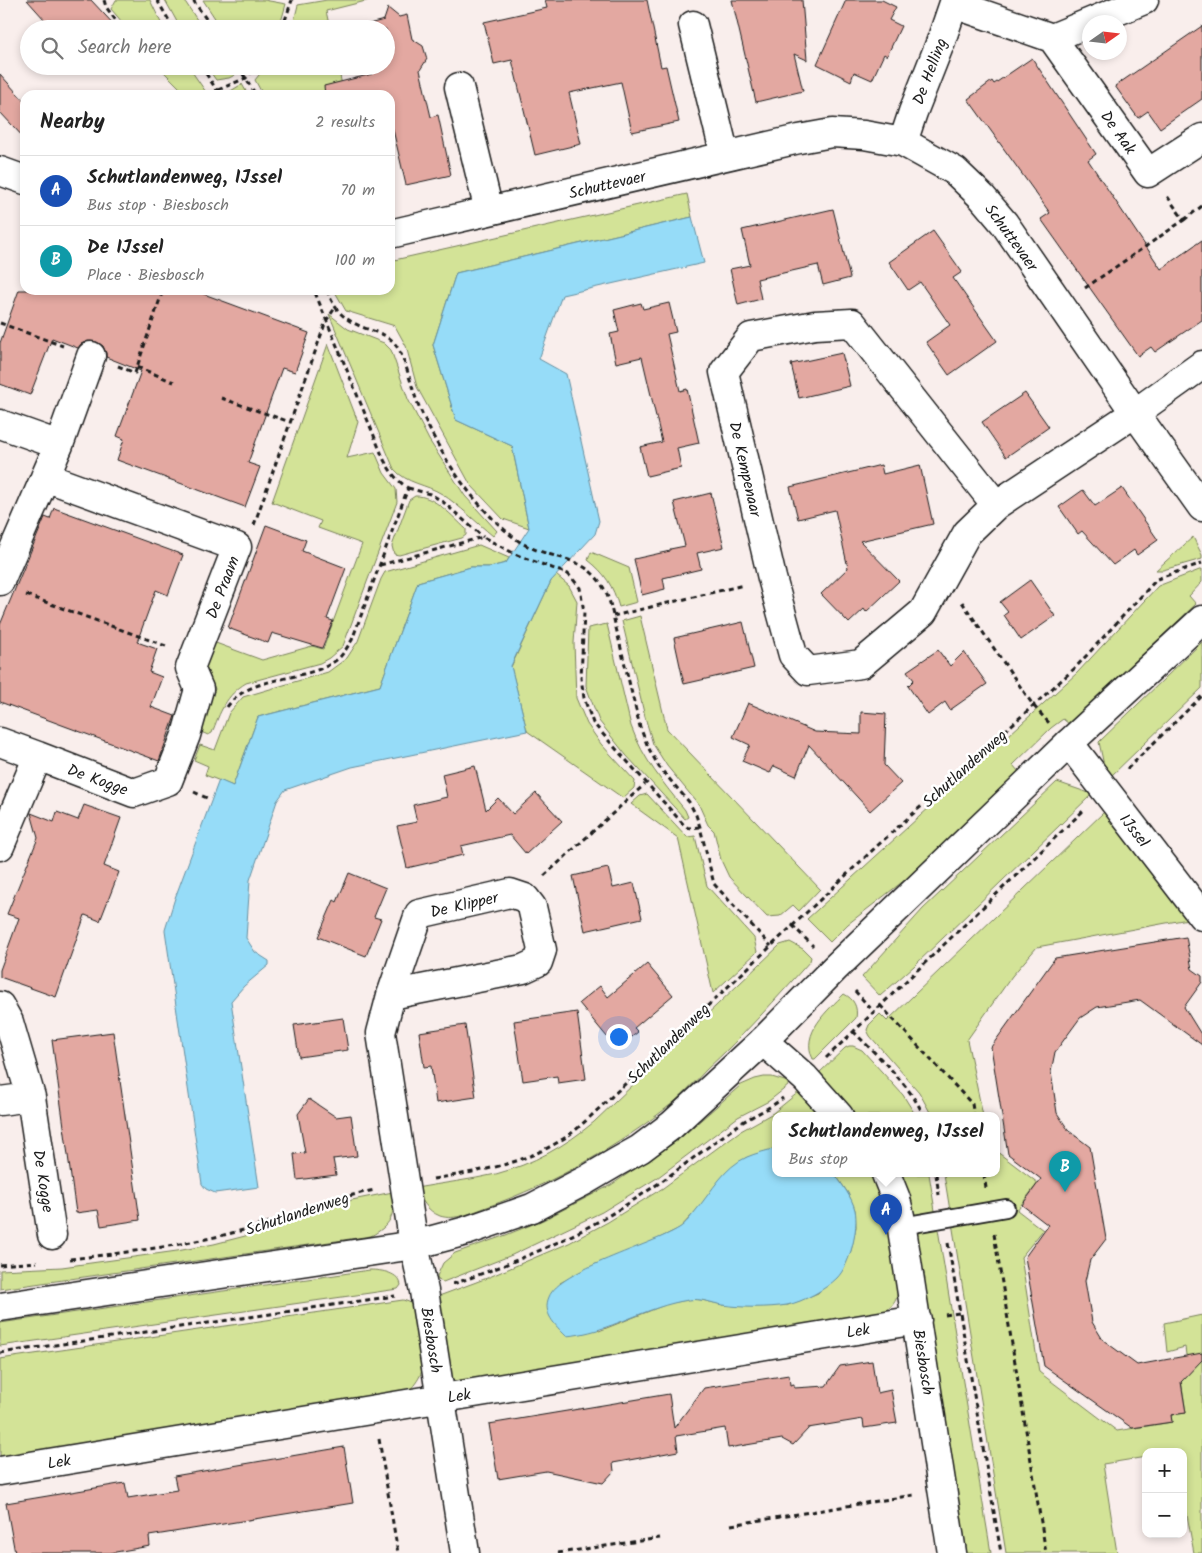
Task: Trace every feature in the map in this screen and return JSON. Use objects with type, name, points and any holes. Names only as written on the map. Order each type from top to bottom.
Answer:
[{"type":"street","points":[[954,2],[1052,38],[1144,0]]},
{"type":"street","name":"De Helling","points":[[904,142],[912,112],[954,2]]},
{"type":"street","points":[[693,25],[725,156]]},
{"type":"street","name":"De Aak","points":[[1052,38],[1148,173],[1150,172]]},
{"type":"street","points":[[459,87],[489,211]]},
{"type":"street","name":"Schuttevaer","points":[[395,233],[799,139],[832,134],[864,135],[904,142],[955,171],[982,196],[1004,223],[1202,507]]},
{"type":"street","points":[[1150,172],[1202,138]]},
{"type":"street","points":[[0,171],[20,178]]},
{"type":"street","name":"De Kempenaar","points":[[996,505],[852,323],[815,325],[751,338],[724,372],[772,578],[794,655],[808,671],[861,664],[923,612],[967,533],[996,505],[1135,413]]},
{"type":"street","points":[[9,587],[45,477],[60,444],[91,356]]},
{"type":"street","points":[[1135,413],[1202,365]]},
{"type":"street","points":[[0,424],[60,444]]},
{"type":"street","name":"De Praam","points":[[45,477],[237,547],[190,668],[199,688],[186,735]]},
{"type":"street","points":[[0,1307],[414,1245],[532,1208],[601,1172],[640,1149],[672,1125],[764,1041],[835,968],[1069,743],[1202,620]]},
{"type":"street","name":"De Kogge","points":[[0,742],[134,792],[168,782],[186,735]]},
{"type":"street","name":"IJssel","points":[[1069,743],[1202,916]]},
{"type":"street","points":[[0,846],[38,756]]},
{"type":"street","name":"De Klipper","points":[[391,995],[523,969],[538,962],[542,950],[532,907],[522,897],[510,893],[419,914],[391,995],[382,1033],[414,1245]]},
{"type":"street","name":"De Kogge","points":[[0,1006],[9,1022],[31,1097],[52,1234]]},
{"type":"street","points":[[764,1041],[805,1078],[835,1112]]},
{"type":"street","points":[[0,1102],[31,1097]]},
{"type":"street","name":"Biesbosch","points":[[887,1177],[896,1199],[902,1226],[952,1553]]},
{"type":"street","name":"Biesbosch","points":[[414,1245],[424,1291],[442,1398],[465,1553]]},
{"type":"street","name":"Lek","points":[[0,1471],[917,1320]]},
{"type":"lane","points":[[902,1226],[998,1209]]},
{"type":"path","points":[[104,0],[106,7],[115,20]]},
{"type":"path","points":[[157,0],[169,20]]},
{"type":"path","points":[[193,0],[207,20]]},
{"type":"path","points":[[285,20],[292,0]]},
{"type":"path","points":[[207,75],[218,90],[249,75]]},
{"type":"path","points":[[244,75],[253,90]]},
{"type":"path","points":[[1150,172],[1184,220]]},
{"type":"path","points":[[1060,305],[1202,206]]},
{"type":"path","points":[[316,295],[384,460],[392,474],[408,488],[430,494],[442,501],[490,542],[517,555],[568,574],[572,578],[580,588],[584,612],[581,678],[584,698],[593,723],[684,825],[688,828],[700,827]]},
{"type":"path","points":[[329,295],[334,308],[351,322],[380,333],[395,343],[424,418],[437,442],[458,476],[500,526],[526,546],[573,561],[600,580],[606,590],[614,616],[640,727],[648,748],[659,767],[689,802],[700,827],[714,884],[771,946]]},
{"type":"path","points":[[237,547],[255,524],[326,321],[334,308]]},
{"type":"path","points":[[136,367],[174,382]]},
{"type":"path","points":[[221,398],[290,422]]},
{"type":"path","points":[[226,710],[234,698],[244,692],[325,666],[338,659],[352,640],[408,488]]},
{"type":"path","points":[[379,566],[483,537]]},
{"type":"path","name":"Schutlandenweg","points":[[65,1259],[178,1246],[212,1239],[320,1204],[365,1192],[498,1168],[531,1156],[564,1139],[590,1117],[877,846],[1075,668],[1157,579],[1202,563]]},
{"type":"path","points":[[944,575],[1033,706]]},
{"type":"path","points":[[614,616],[772,578]]},
{"type":"path","points":[[9,587],[195,656]]},
{"type":"path","points":[[522,897],[646,784]]},
{"type":"path","points":[[880,1005],[972,1104],[973,1112]]},
{"type":"path","points":[[853,1031],[900,1079],[922,1112]]},
{"type":"path","points":[[936,1177],[1000,1553]]},
{"type":"path","points":[[985,1177],[998,1209],[1046,1553]]},
{"type":"path","points":[[0,1265],[41,1262]]},
{"type":"path","points":[[374,1409],[398,1553]]},
{"type":"path","points":[[731,1526],[917,1495]]},
{"type":"path","points":[[558,1553],[660,1538]]},
{"type":"green space","points":[[116,0],[150,0],[160,20],[120,20],[111,9]]},
{"type":"green space","points":[[165,0],[184,0],[197,20],[176,20]]},
{"type":"green space","points":[[203,0],[264,0],[286,4],[282,20],[216,20]]},
{"type":"green space","points":[[327,0],[370,0],[326,11],[328,20],[294,20],[298,5]]},
{"type":"green space","points":[[167,75],[194,75],[205,90],[182,90]]},
{"type":"green space","points":[[212,75],[235,75],[229,78],[216,80]]},
{"type":"green space","points":[[259,75],[340,75],[343,90],[260,90],[255,80]]},
{"type":"green space","points":[[242,84],[245,90],[232,90]]},
{"type":"green space","points":[[687,194],[692,217],[456,273],[433,345],[456,420],[512,446],[529,528],[503,519],[470,484],[417,387],[406,346],[395,326],[346,311],[337,295],[395,295],[395,260]]},
{"type":"green space","points":[[329,314],[348,329],[384,343],[391,350],[408,399],[429,440],[465,496],[497,531],[493,536],[442,494],[405,478],[394,469]]},
{"type":"green space","points":[[328,344],[358,422],[347,458],[375,452],[384,473],[396,489],[397,502],[343,646],[320,663],[246,683],[233,693],[221,711],[212,733],[208,735],[199,731],[215,689],[205,665],[213,642],[262,660],[312,646],[323,649],[362,544],[318,528],[321,521],[272,502]]},
{"type":"green space","points":[[415,496],[429,499],[443,508],[466,529],[466,535],[462,538],[399,555],[394,554],[392,546],[409,500]]},
{"type":"green space","points":[[1193,537],[1202,555],[1202,559],[1163,570],[1156,570]]},
{"type":"green space","points":[[479,545],[509,558],[506,563],[490,567],[471,567],[418,582],[380,686],[258,717],[233,786],[205,775],[208,766],[194,760],[200,745],[215,750],[229,713],[243,697],[328,672],[347,658],[358,641],[385,572]]},
{"type":"green space","points":[[591,552],[629,568],[637,602],[619,607],[608,580],[588,560]]},
{"type":"green space","points":[[1202,569],[1202,582],[1189,596],[1196,604],[1069,724],[1063,719],[1051,728],[1013,765],[1019,772],[919,869],[848,924],[830,942],[807,919],[1077,673],[1158,586]]},
{"type":"green space","points":[[556,575],[569,586],[577,601],[574,643],[576,698],[587,724],[601,744],[635,781],[634,788],[623,798],[527,731],[511,667],[551,581]]},
{"type":"green space","points":[[640,616],[667,729],[820,889],[799,911],[793,905],[780,916],[767,917],[729,877],[721,860],[714,831],[708,825],[699,805],[667,766],[653,744],[622,621]]},
{"type":"green space","points":[[607,624],[631,726],[648,760],[685,810],[688,817],[685,819],[626,755],[599,721],[586,686],[588,628]]},
{"type":"green space","points":[[1202,642],[1202,688],[1110,777],[1106,775],[1099,742]]},
{"type":"green space","points":[[1057,782],[1089,793],[1090,796],[914,966],[880,996],[862,977],[923,909]]},
{"type":"green space","points":[[647,794],[687,837],[695,836],[707,886],[754,938],[757,952],[713,993],[678,838],[631,804],[640,796]]},
{"type":"green space","points":[[1104,812],[1188,919],[1037,947],[1012,976],[967,1040],[982,1112],[930,1112],[919,1092],[870,1036],[867,1030],[869,1025],[880,1014],[887,1021]]},
{"type":"green space","points":[[790,942],[803,949],[811,957],[810,961],[733,1044],[674,1102],[631,1134],[585,1162],[537,1187],[476,1211],[458,1217],[446,1217],[435,1214],[425,1204],[416,1188],[510,1170],[548,1153],[583,1131],[780,945]]},
{"type":"green space","points":[[844,994],[854,1004],[856,1018],[813,1059],[810,1040],[813,1031],[824,1015]]},
{"type":"green space","points":[[853,1046],[862,1050],[903,1095],[914,1112],[852,1112],[819,1075],[845,1048]]},
{"type":"green space","points":[[764,1077],[772,1077],[788,1082],[788,1086],[769,1101],[738,1117],[657,1178],[602,1212],[512,1255],[443,1282],[438,1280],[437,1276],[443,1263],[455,1253],[543,1220],[611,1185],[678,1140],[741,1085]]},
{"type":"green space","points":[[800,1091],[820,1112],[774,1112]]},
{"type":"green space","points":[[772,1114],[772,1149],[745,1158],[680,1228],[639,1248],[596,1264],[560,1283],[599,1331],[667,1304],[691,1299],[723,1305],[788,1305],[818,1293],[851,1251],[856,1227],[855,1210],[848,1193],[837,1177],[872,1177],[881,1195],[898,1284],[898,1292],[894,1304],[883,1313],[453,1384],[436,1304],[439,1296],[569,1243],[608,1222],[663,1188],[739,1132]]},
{"type":"green space","points":[[1000,1154],[1038,1183],[1017,1210],[1043,1230],[1021,1257],[1039,1372],[1117,1431],[1172,1422],[1171,1415],[1186,1413],[1180,1373],[1190,1357],[1186,1355],[1185,1347],[1167,1352],[1164,1323],[1202,1315],[1202,1553],[1194,1553],[1187,1515],[1187,1448],[1142,1448],[1142,1458],[1103,1464],[1117,1553],[1006,1553],[944,1177],[1000,1177]]},
{"type":"green space","points":[[899,1177],[929,1177],[991,1553],[967,1553],[910,1212]]},
{"type":"green space","points":[[393,1192],[393,1207],[390,1219],[383,1228],[371,1236],[0,1289],[0,1270],[62,1267],[214,1244],[253,1234],[352,1200]]},
{"type":"green space","points":[[370,1270],[393,1275],[400,1281],[401,1285],[398,1289],[0,1346],[0,1323]]},
{"type":"green space","points":[[403,1300],[409,1302],[413,1307],[422,1355],[421,1373],[410,1390],[0,1461],[0,1359]]},
{"type":"water","points":[[692,217],[704,263],[562,295],[539,359],[566,374],[599,521],[595,534],[551,581],[511,666],[527,731],[352,767],[285,790],[277,801],[250,880],[246,938],[255,952],[269,961],[269,965],[244,986],[231,1001],[259,1187],[215,1193],[206,1189],[202,1184],[165,930],[219,780],[233,786],[258,717],[380,686],[418,582],[471,567],[490,567],[506,563],[529,528],[512,446],[456,420],[433,345],[456,273]]},
{"type":"water","points":[[772,1149],[772,1177],[837,1177],[852,1200],[856,1226],[849,1256],[842,1272],[837,1278],[821,1291],[787,1305],[738,1307],[702,1300],[689,1300],[673,1303],[597,1330],[566,1336],[554,1323],[548,1313],[547,1303],[556,1287],[587,1268],[679,1228],[689,1219],[725,1173],[739,1161]]},
{"type":"building","points":[[27,0],[91,0],[110,20],[45,20]]},
{"type":"building","points":[[545,0],[647,0],[661,67],[666,66],[679,122],[632,132],[621,82],[569,93],[581,144],[535,155],[512,60],[494,64],[484,22],[547,8]]},
{"type":"building","points":[[732,0],[802,0],[807,60],[794,54],[803,91],[756,102]]},
{"type":"building","points":[[846,0],[882,0],[896,7],[889,20],[901,26],[887,56],[884,54],[872,80],[854,72],[851,81],[817,64]]},
{"type":"building","points":[[388,8],[399,17],[407,15],[412,39],[423,46],[427,59],[420,70],[431,117],[438,115],[451,175],[406,185],[395,138],[395,90],[324,90],[324,86],[368,75],[395,75],[395,20],[384,20]]},
{"type":"building","points":[[1202,26],[1202,99],[1160,128],[1148,111],[1138,118],[1115,86]]},
{"type":"building","points":[[1032,58],[1096,154],[1088,160],[1161,269],[1202,240],[1202,320],[1155,352],[1151,347],[1138,356],[1041,219],[1050,213],[968,99],[992,81],[994,84]]},
{"type":"building","points":[[0,74],[20,96],[20,134],[0,112]]},
{"type":"building","points":[[833,209],[850,278],[823,285],[818,265],[757,279],[761,299],[738,305],[730,269],[750,265],[742,230]]},
{"type":"building","points":[[933,231],[962,272],[953,278],[997,341],[949,375],[926,342],[950,325],[920,282],[908,290],[889,262]]},
{"type":"building","points":[[19,290],[20,295],[206,295],[309,333],[295,372],[282,368],[248,463],[260,467],[245,507],[117,460],[124,439],[117,436],[141,371],[106,357],[103,346],[97,342],[88,341],[81,344],[78,348],[52,338],[30,395],[0,384],[0,343]]},
{"type":"building","points":[[641,303],[643,309],[669,303],[676,332],[667,334],[680,391],[687,389],[699,443],[677,448],[681,468],[647,476],[640,447],[662,442],[642,357],[616,363],[610,334],[619,332],[614,310]]},
{"type":"building","points":[[842,353],[850,386],[799,398],[791,364]]},
{"type":"building","points":[[1025,393],[1049,427],[1006,457],[982,422]]},
{"type":"building","points":[[881,465],[883,474],[920,465],[933,524],[860,541],[899,581],[866,612],[864,609],[849,623],[821,594],[848,568],[835,510],[798,519],[790,487]]},
{"type":"building","points":[[1122,488],[1158,540],[1137,555],[1134,550],[1113,565],[1082,531],[1078,534],[1059,507],[1083,490],[1095,506]]},
{"type":"building","points":[[711,493],[724,547],[697,553],[701,569],[663,578],[665,589],[642,595],[634,559],[685,546],[674,502]]},
{"type":"building","points":[[54,508],[183,555],[168,595],[156,590],[137,642],[157,649],[149,672],[162,677],[151,707],[175,716],[159,761],[0,702],[0,625],[45,517],[50,519]]},
{"type":"building","points":[[266,525],[306,540],[302,551],[346,568],[327,619],[333,621],[322,648],[272,633],[268,643],[228,628]]},
{"type":"building","points":[[1030,580],[1055,616],[1021,640],[1004,615],[1008,612],[1000,602]]},
{"type":"building","points":[[743,622],[754,668],[684,684],[674,638]]},
{"type":"building","points":[[938,650],[950,666],[964,652],[987,684],[950,710],[945,702],[928,715],[908,686],[914,680],[907,671]]},
{"type":"building","points":[[748,703],[815,732],[861,734],[861,712],[886,714],[884,765],[901,783],[870,811],[809,745],[796,776],[774,766],[770,773],[742,761],[750,745],[733,737]]},
{"type":"building","points":[[475,766],[486,810],[498,798],[513,814],[536,793],[562,821],[526,854],[510,835],[461,846],[463,855],[407,868],[397,826],[417,822],[413,805],[447,797],[442,774]]},
{"type":"building","points":[[84,805],[121,818],[104,866],[119,872],[100,921],[85,915],[56,997],[0,977],[0,970],[19,918],[7,914],[38,838],[31,813],[54,822],[57,812],[78,820]]},
{"type":"building","points":[[608,868],[613,888],[634,883],[642,918],[585,931],[573,876]]},
{"type":"building","points":[[349,873],[386,888],[374,917],[381,919],[366,956],[318,937],[334,900],[337,902]]},
{"type":"building","points":[[1186,937],[1192,969],[1202,976],[1202,982],[1184,1007],[1202,1036],[1202,1045],[1140,1000],[1097,1007],[1080,1018],[1055,1052],[1051,1072],[1057,1113],[1069,1131],[1090,1147],[1106,1239],[1090,1260],[1085,1281],[1092,1322],[1103,1340],[1137,1365],[1202,1353],[1202,1360],[1181,1382],[1186,1413],[1171,1415],[1172,1422],[1132,1428],[1044,1366],[1025,1257],[1048,1225],[1022,1205],[1041,1179],[1008,1154],[991,1047],[1055,958]]},
{"type":"building","points":[[647,964],[673,995],[634,1028],[638,1032],[617,1049],[579,1003],[600,986],[608,997]]},
{"type":"building","points":[[577,1012],[586,1079],[558,1083],[557,1076],[523,1081],[514,1021]]},
{"type":"building","points":[[343,1018],[348,1050],[299,1057],[294,1025]]},
{"type":"building","points":[[465,1025],[476,1097],[436,1103],[431,1066],[424,1067],[419,1032]]},
{"type":"building","points":[[113,1032],[140,1220],[101,1226],[98,1210],[76,1213],[52,1040]]},
{"type":"building","points":[[309,1099],[336,1117],[351,1115],[357,1156],[333,1159],[336,1175],[297,1180],[294,1154],[305,1153],[298,1114]]},
{"type":"building","points":[[872,1361],[877,1393],[891,1390],[897,1423],[864,1428],[863,1419],[808,1428],[793,1445],[782,1439],[728,1448],[725,1428],[676,1436],[678,1451],[613,1463],[614,1471],[603,1483],[546,1471],[498,1479],[489,1424],[669,1394],[674,1428],[704,1388],[789,1375],[790,1385],[794,1384],[794,1388],[826,1386],[840,1366]]},
{"type":"building","points":[[344,1447],[353,1503],[149,1536],[150,1546],[110,1553],[15,1553],[6,1503],[125,1483],[128,1498],[177,1490],[174,1476]]},
{"type":"place","name":"De IJssel","points":[[1065,1192]]},
{"type":"place","name":"Schutlandenweg, IJssel","points":[[886,1235]]}]
